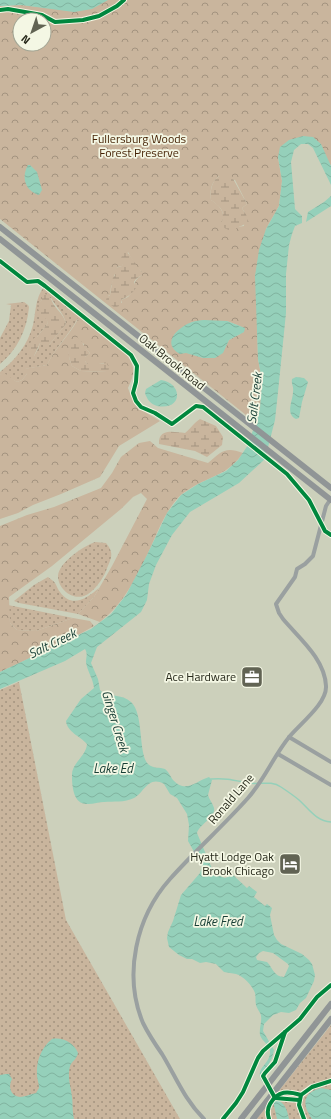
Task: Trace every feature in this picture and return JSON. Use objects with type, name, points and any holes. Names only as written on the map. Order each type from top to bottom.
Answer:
[{"type":"main road","name":"Oak Brook Road","points":[[0,227],[331,488]]},
{"type":"main road","name":"Oak Brook Road","points":[[0,239],[331,500]]},
{"type":"main road","points":[[241,1119],[331,1004]]},
{"type":"main road","points":[[253,1119],[331,1019]]},
{"type":"street","name":"Ronald Lane","points":[[204,1119],[194,1109],[184,1095],[167,1062],[143,1023],[138,1008],[133,977],[135,957],[142,925],[152,906],[170,879],[248,798],[289,737],[324,699],[327,687],[325,673],[318,659],[283,619],[276,604],[295,577],[297,569],[306,564],[313,556],[326,506],[331,500]]},
{"type":"street","points":[[289,737],[331,762]]},
{"type":"street","points":[[278,754],[331,785]]},
{"type":"green space","name":"Fullersburg Woods Forest Preserve","points":[[108,0],[331,0],[331,166],[312,137],[278,157],[282,181],[279,206],[266,229],[257,323],[258,359],[262,380],[260,409],[256,423],[0,219],[0,6],[21,5],[48,8]],"holes":[[[219,176],[235,180],[247,204],[242,208],[245,213],[244,226],[237,227],[235,229],[222,223],[223,215],[221,209],[211,200],[212,186],[214,181]],[[128,252],[136,267],[142,272],[142,275],[135,281],[134,290],[128,297],[121,300],[122,303],[108,296],[110,295],[117,267],[122,266]],[[227,321],[240,326],[244,332],[229,340],[225,348],[203,358],[173,348],[173,337]]]},
{"type":"green space","points":[[223,174],[231,175],[247,204],[242,208],[247,216],[247,222],[232,232],[221,226],[223,217],[222,211],[211,200],[212,184],[216,178]]},
{"type":"green space","points":[[125,251],[130,255],[137,267],[142,272],[142,275],[134,282],[136,288],[121,300],[121,305],[115,308],[107,302],[106,299],[110,295],[113,277],[115,276],[115,268],[122,266],[123,261],[121,254]]},
{"type":"green space","points":[[44,287],[69,308],[67,309],[78,318],[47,365],[25,369],[27,374],[22,380],[17,382],[3,374],[0,375],[0,372],[16,357],[28,339],[33,325],[37,300]],"holes":[[[51,298],[62,313],[66,324],[49,345],[40,343],[34,356],[31,356],[37,337],[48,323],[40,302]]]},
{"type":"green space","points":[[46,294],[50,297],[54,305],[63,316],[66,324],[49,345],[46,346],[40,343],[34,356],[31,356],[26,352],[27,347],[48,323],[46,319],[42,317],[37,307],[37,304],[42,300],[42,296]]},
{"type":"green space","points":[[24,302],[29,307],[26,324],[16,346],[0,364],[0,338],[9,321],[11,305],[6,304]]},
{"type":"green space","points":[[69,308],[125,353],[133,366],[133,374],[128,388],[131,395],[140,408],[160,421],[119,446],[100,477],[33,505],[18,513],[0,519],[0,375],[3,373],[10,376],[17,382],[22,380],[27,374],[24,372],[24,369],[47,365],[78,319],[67,309]],"holes":[[[74,339],[84,344],[84,347],[90,353],[85,357],[87,364],[104,363],[107,372],[81,371],[72,366],[69,352],[72,342]]]},
{"type":"green space","points":[[77,337],[81,340],[90,353],[85,357],[87,364],[107,363],[109,369],[107,372],[81,371],[72,366],[68,350],[73,340]]},
{"type":"green space","points":[[200,419],[216,426],[223,437],[222,445],[207,457],[195,451],[159,444],[159,439],[164,433],[185,433]]},
{"type":"green space","points":[[150,441],[158,448],[208,463],[220,453],[227,450],[243,453],[232,466],[191,488],[176,500],[158,530],[143,564],[125,596],[100,622],[78,614],[94,597],[147,499],[141,493],[133,497],[121,509],[52,566],[9,597],[10,623],[17,630],[36,631],[73,618],[90,621],[94,626],[71,639],[0,672],[0,526],[27,515],[54,507],[101,488],[121,457],[139,443]]},
{"type":"green space","points":[[95,542],[106,543],[111,553],[111,559],[105,574],[91,592],[79,597],[70,595],[60,585],[58,576],[59,571],[67,560],[73,555]]},
{"type":"green space","points":[[48,577],[54,582],[59,591],[69,600],[74,601],[85,598],[99,588],[94,597],[78,614],[14,601],[34,585]]},
{"type":"green space","points":[[8,605],[73,618],[36,631],[17,630],[10,623]]},
{"type":"green space","points":[[19,682],[66,920],[180,1119],[0,1119],[0,690]]},
{"type":"green space","points":[[331,1025],[331,1119],[257,1119],[259,1116]]},
{"type":"water","points":[[0,0],[108,0],[92,9],[74,12],[21,5],[0,6]]},
{"type":"water","points":[[303,136],[313,137],[321,144],[331,166],[331,185],[313,148],[308,144],[301,144],[294,150],[291,162],[295,209],[302,216],[302,223],[295,226],[289,245],[286,274],[286,313],[275,420],[265,459],[239,483],[190,512],[172,535],[156,565],[149,584],[147,600],[141,612],[97,647],[91,663],[102,692],[128,699],[135,707],[138,715],[143,752],[148,764],[152,767],[165,769],[173,780],[182,786],[191,785],[209,777],[212,780],[208,795],[214,811],[197,833],[213,871],[217,875],[225,878],[233,875],[247,888],[249,886],[257,892],[254,897],[265,906],[267,904],[272,908],[270,915],[274,935],[277,940],[281,944],[302,954],[312,964],[315,975],[314,981],[306,998],[300,1003],[296,1010],[289,1013],[281,1012],[273,1015],[264,1024],[263,1031],[274,1050],[272,1058],[263,1075],[263,1083],[260,1078],[260,1074],[269,1057],[270,1050],[260,1035],[261,1015],[256,1005],[255,993],[252,987],[242,977],[236,974],[224,972],[216,964],[206,962],[200,963],[192,959],[187,959],[169,947],[167,938],[168,932],[181,895],[200,873],[202,866],[188,841],[189,825],[187,814],[177,798],[170,794],[164,784],[159,782],[150,783],[138,796],[130,800],[83,804],[75,795],[73,790],[72,771],[84,753],[87,744],[71,731],[66,721],[81,699],[94,688],[86,662],[87,654],[85,649],[65,661],[0,689],[0,672],[91,629],[111,614],[126,595],[167,513],[181,495],[198,484],[226,471],[238,460],[248,445],[260,409],[262,380],[258,359],[255,276],[259,250],[266,229],[279,206],[282,181],[278,157],[280,147],[289,140]],"holes":[[[263,951],[273,953],[289,966],[284,977],[278,976],[267,962],[257,960],[256,957]]]},
{"type":"water","points":[[28,165],[30,165],[37,172],[42,190],[39,195],[30,190],[26,183],[25,174]]},
{"type":"water","points":[[331,196],[331,206],[306,222],[308,212]]},
{"type":"water","points":[[204,320],[227,321],[245,328],[244,332],[229,340],[223,353],[215,358],[203,358],[186,353],[180,354],[175,351],[171,344],[176,332],[188,324]]},
{"type":"water","points":[[296,377],[304,378],[308,382],[299,418],[296,419],[291,414],[290,407],[293,395],[292,379]]},
{"type":"water","points":[[161,380],[168,382],[173,386],[177,396],[172,404],[166,406],[157,406],[152,404],[145,393],[146,389]]},
{"type":"water","points":[[52,1039],[60,1039],[68,1042],[74,1046],[78,1053],[77,1057],[70,1066],[69,1074],[74,1119],[0,1119],[0,1075],[9,1074],[12,1079],[10,1088],[14,1095],[22,1097],[36,1093],[39,1088],[37,1075],[38,1060],[45,1046]]},
{"type":"water","points":[[321,1088],[331,1090],[331,1119],[312,1119],[305,1104],[307,1096],[310,1093]]},
{"type":"water","points":[[275,1099],[283,1104],[289,1119],[277,1119],[273,1101]]},
{"type":"waterway","points":[[211,779],[226,779],[248,783],[269,783],[277,785],[297,798],[317,817],[331,822]]},
{"type":"cycle path","points":[[0,10],[8,9],[42,15],[55,22],[83,20],[99,16],[117,6],[124,0]]},
{"type":"cycle path","points":[[0,261],[27,282],[38,281],[45,286],[131,355],[137,366],[136,382],[133,393],[136,401],[141,407],[155,413],[172,424],[196,406],[203,407],[287,474],[309,500],[325,531],[331,535]]},
{"type":"cycle path","points":[[223,1119],[243,1092],[258,1058],[263,1051],[300,1019],[317,997],[331,985]]},
{"type":"cycle path","points":[[285,1032],[275,1062],[263,1076],[275,1098],[299,1100]]},
{"type":"cycle path","points":[[304,1119],[299,1105],[301,1095],[312,1087],[331,1081]]},
{"type":"cycle path","points":[[269,1119],[268,1108],[276,1096],[288,1092],[301,1095]]},
{"type":"place","name":"Ace Hardware","points":[[252,677]]},
{"type":"place","name":"Hyatt Lodge Oak Brook Chicago","points":[[290,864]]},
{"type":"water label","name":"Salt Creek","points":[[254,398]]},
{"type":"water label","name":"Salt Creek","points":[[52,643]]},
{"type":"water label","name":"Ginger Creek","points":[[116,721]]},
{"type":"water label","name":"Lake Ed","points":[[113,768]]},
{"type":"water label","name":"Lake Fred","points":[[218,921]]}]
